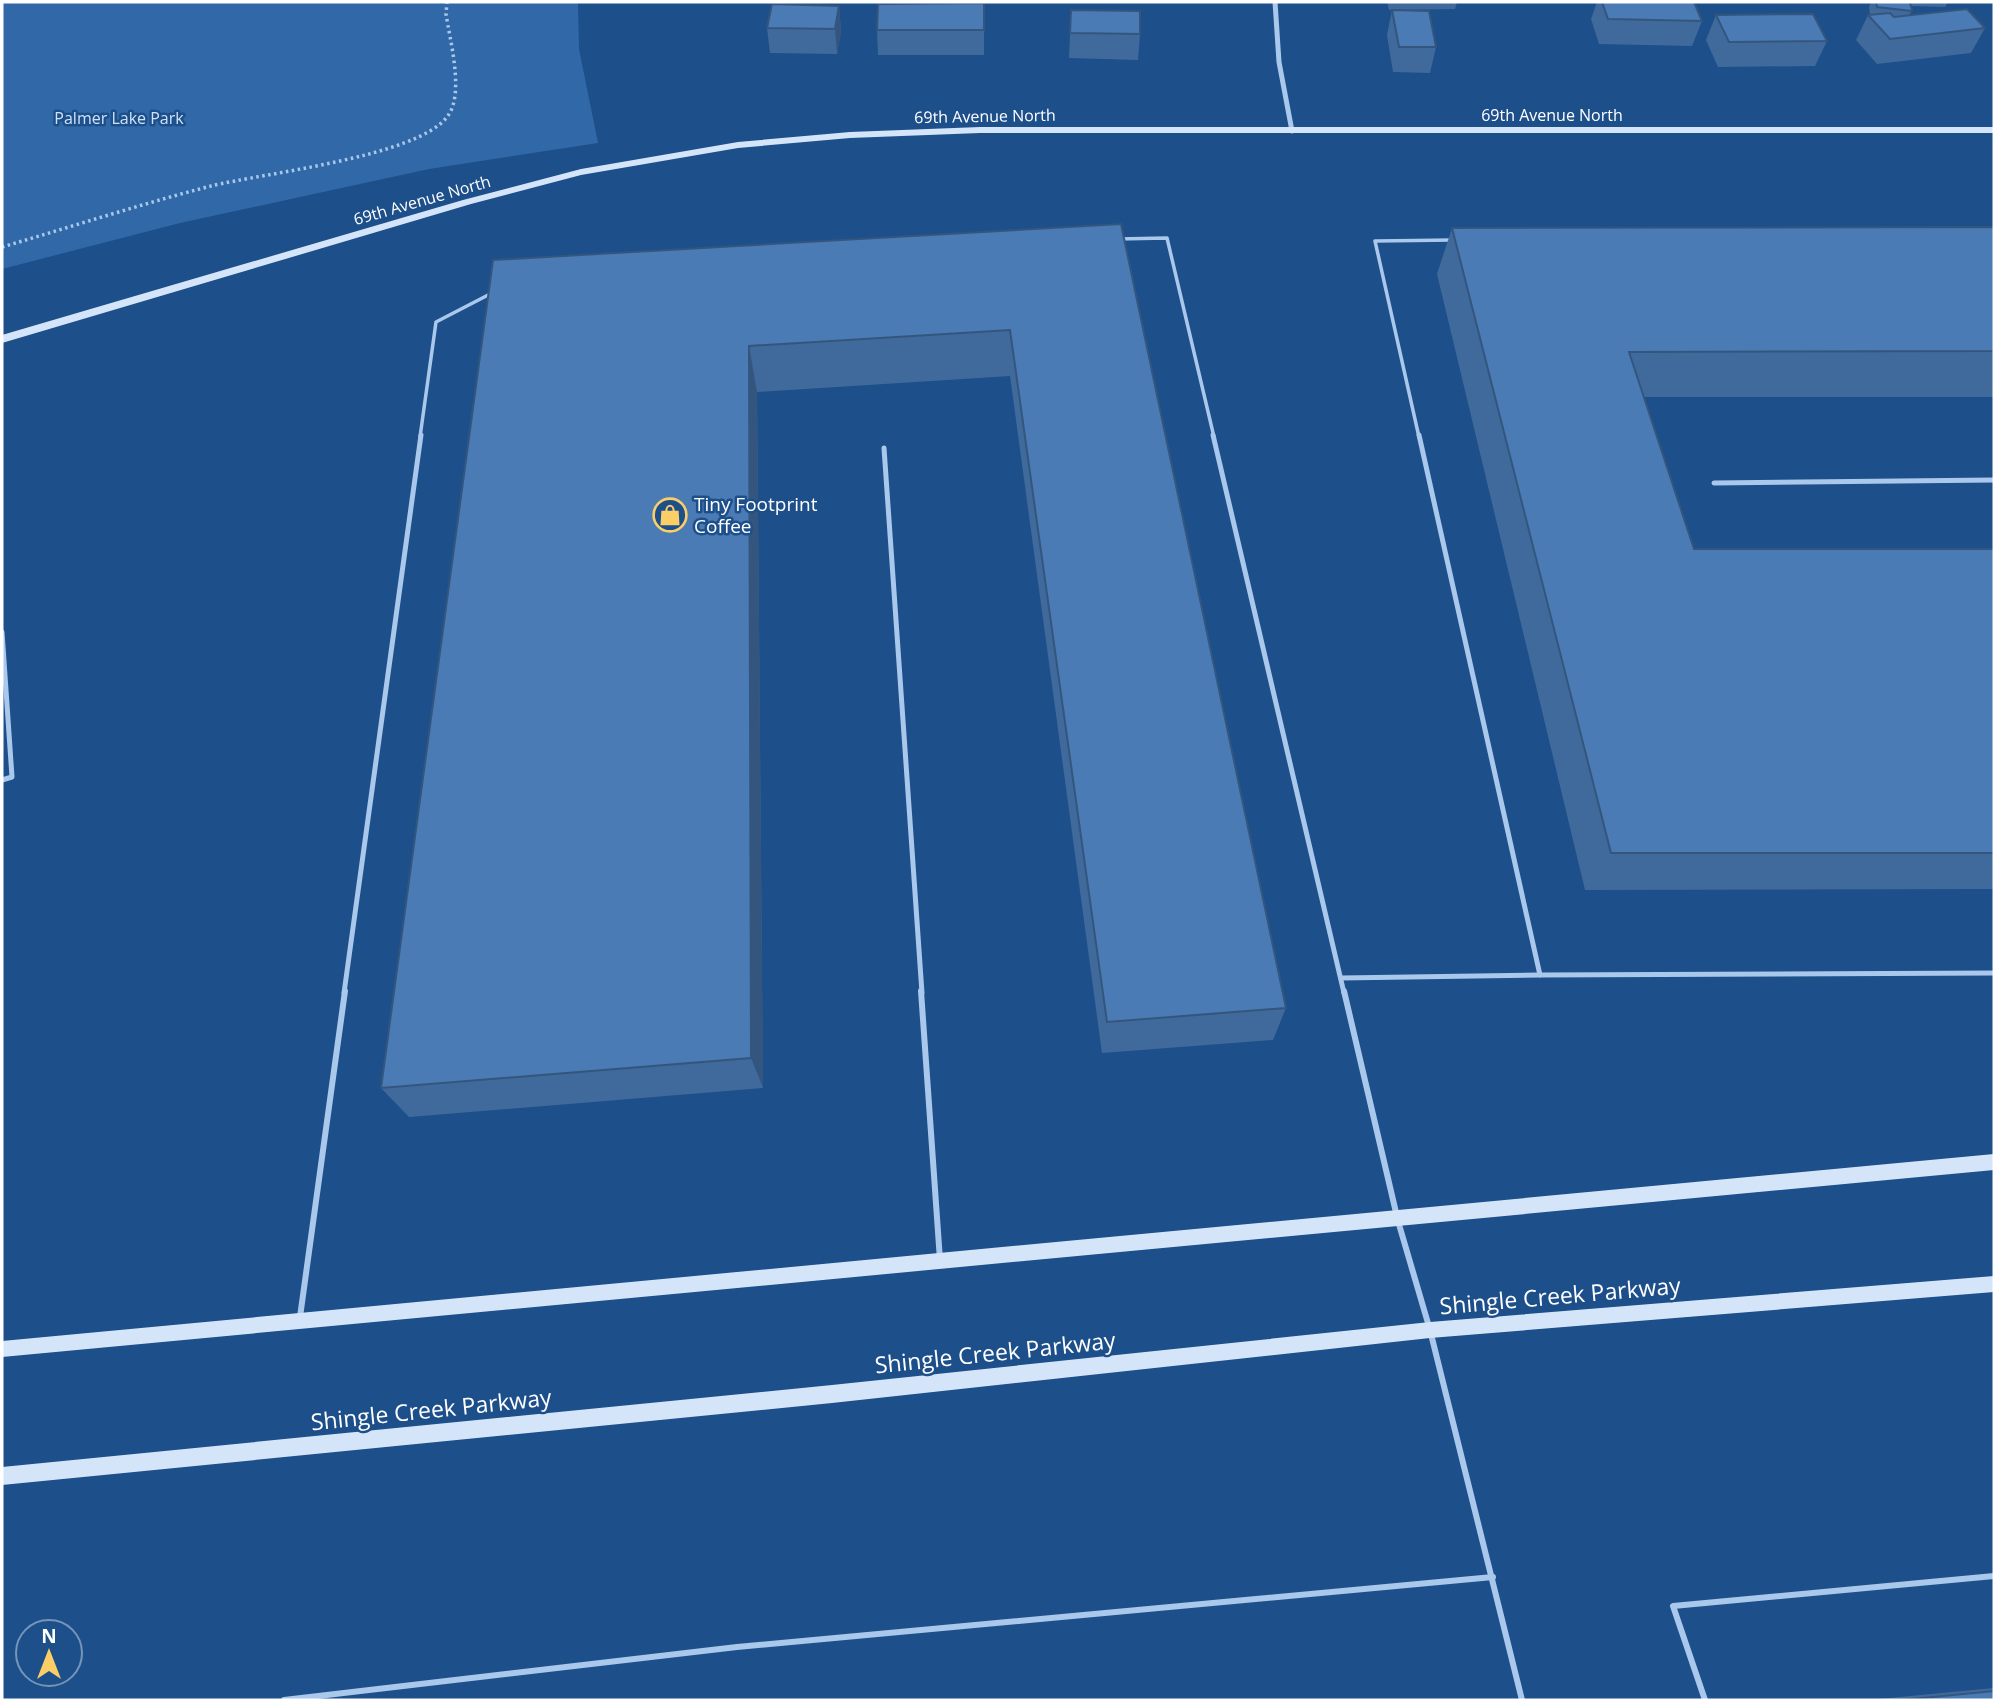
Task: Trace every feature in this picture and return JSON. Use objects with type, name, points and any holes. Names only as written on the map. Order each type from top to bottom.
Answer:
[{"type":"street","points":[[1275,2],[1279,62],[1292,131]]},
{"type":"street","name":"69th Avenue North","points":[[2,339],[467,202],[581,172],[738,145],[863,135],[980,130],[1994,130]]},
{"type":"street","points":[[2,1349],[940,1260],[1398,1221],[1994,1162]]},
{"type":"street","name":"Shingle Creek Parkway","points":[[2,1476],[846,1393],[1430,1331],[1994,1284]]},
{"type":"lane","points":[[1114,239],[1167,238],[1398,1221],[1430,1331],[1522,1700]]},
{"type":"lane","points":[[1457,240],[1375,241],[1540,975]]},
{"type":"lane","points":[[299,1321],[436,322],[497,291]]},
{"type":"lane","points":[[884,448],[940,1260]]},
{"type":"lane","points":[[1714,483],[1994,480]]},
{"type":"lane","points":[[2,632],[12,777],[2,780]]},
{"type":"lane","points":[[1341,978],[1994,973]]},
{"type":"lane","points":[[1705,1700],[1673,1606],[1994,1576]]},
{"type":"lane","points":[[284,1700],[477,1675],[971,1622],[1493,1577]]},
{"type":"path","points":[[2,247],[211,186],[383,151],[424,137],[448,117],[457,92],[446,14],[447,2]]},
{"type":"green space","name":"Palmer Lake Park","points":[[2,2],[578,2],[579,49],[598,143],[429,169],[180,223],[2,269]]},
{"type":"building","points":[[1602,2],[1694,2],[1702,21],[1608,19]]},
{"type":"building","points":[[1876,2],[1910,2],[1912,11],[1877,7]]},
{"type":"building","points":[[984,3],[984,30],[877,30],[878,4]]},
{"type":"building","points":[[772,4],[839,6],[835,29],[767,28]]},
{"type":"building","points":[[1967,9],[1985,28],[1890,39],[1868,15],[1890,13],[1894,17]]},
{"type":"building","points":[[1071,10],[1140,11],[1140,34],[1070,33]]},
{"type":"building","points":[[1392,10],[1429,11],[1436,47],[1399,47]]},
{"type":"building","points":[[1813,14],[1827,41],[1729,42],[1716,15]]},
{"type":"building","points":[[1121,224],[1286,1008],[1107,1022],[1010,330],[749,346],[751,1058],[381,1088],[493,260]]},
{"type":"building","points":[[1994,227],[1994,351],[1629,352],[1694,549],[1994,549],[1994,853],[1611,853],[1452,228]]},
{"type":"building","points":[[1994,1691],[1994,1700],[1902,1700]]},
{"type":"place","name":"Tiny Footprint Coffee","points":[[670,515]]}]
